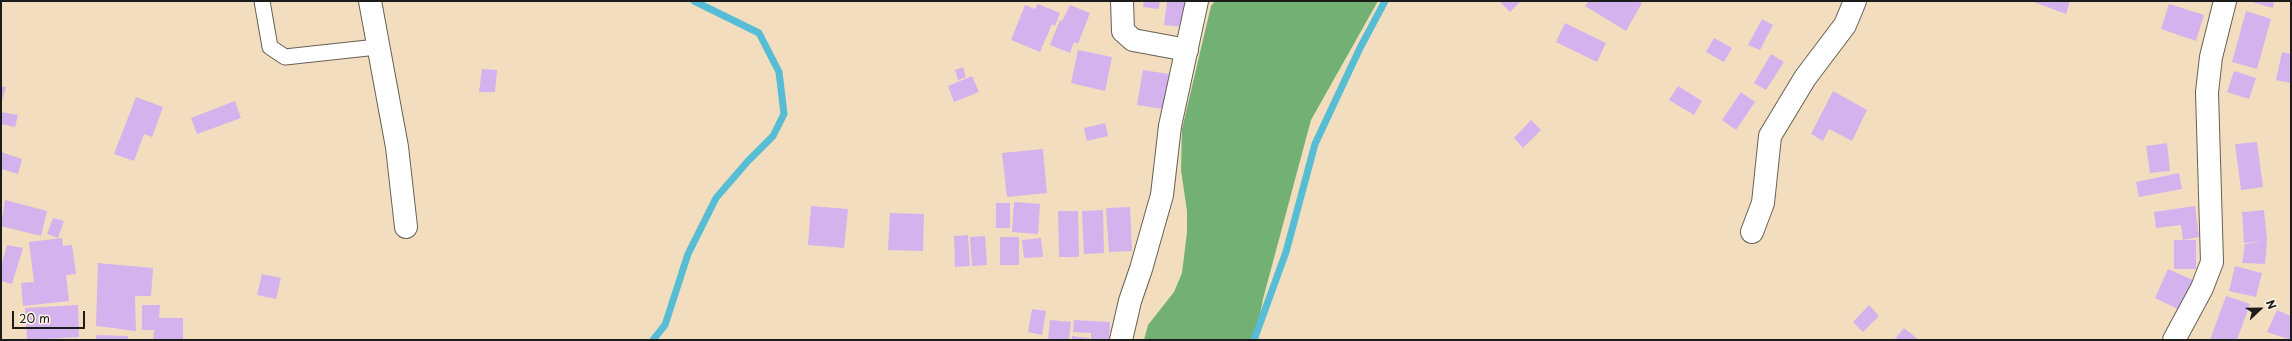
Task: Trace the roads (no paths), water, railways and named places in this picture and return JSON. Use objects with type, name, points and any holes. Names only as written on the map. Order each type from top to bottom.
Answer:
[{"type":"street","points":[[370,1],[377,47],[397,147],[406,227]]},
{"type":"street","points":[[1122,1],[1123,31],[1133,40],[1188,50]]},
{"type":"street","points":[[1121,340],[1130,300],[1141,269],[1162,195],[1170,126],[1188,50],[1196,1]]},
{"type":"street","points":[[1752,232],[1763,203],[1770,136],[1805,78],[1845,25],[1855,1]]},
{"type":"street","points":[[2174,340],[2202,288],[2212,262],[2207,92],[2211,57],[2225,1]]},
{"type":"lane","points":[[262,1],[270,47],[285,57],[377,47]]},
{"type":"waterway","points":[[653,340],[665,325],[688,254],[716,198],[748,161],[773,136],[784,114],[779,72],[759,33],[694,1]]},
{"type":"waterway","points":[[1254,340],[1286,252],[1315,144],[1360,48],[1385,1]]}]
